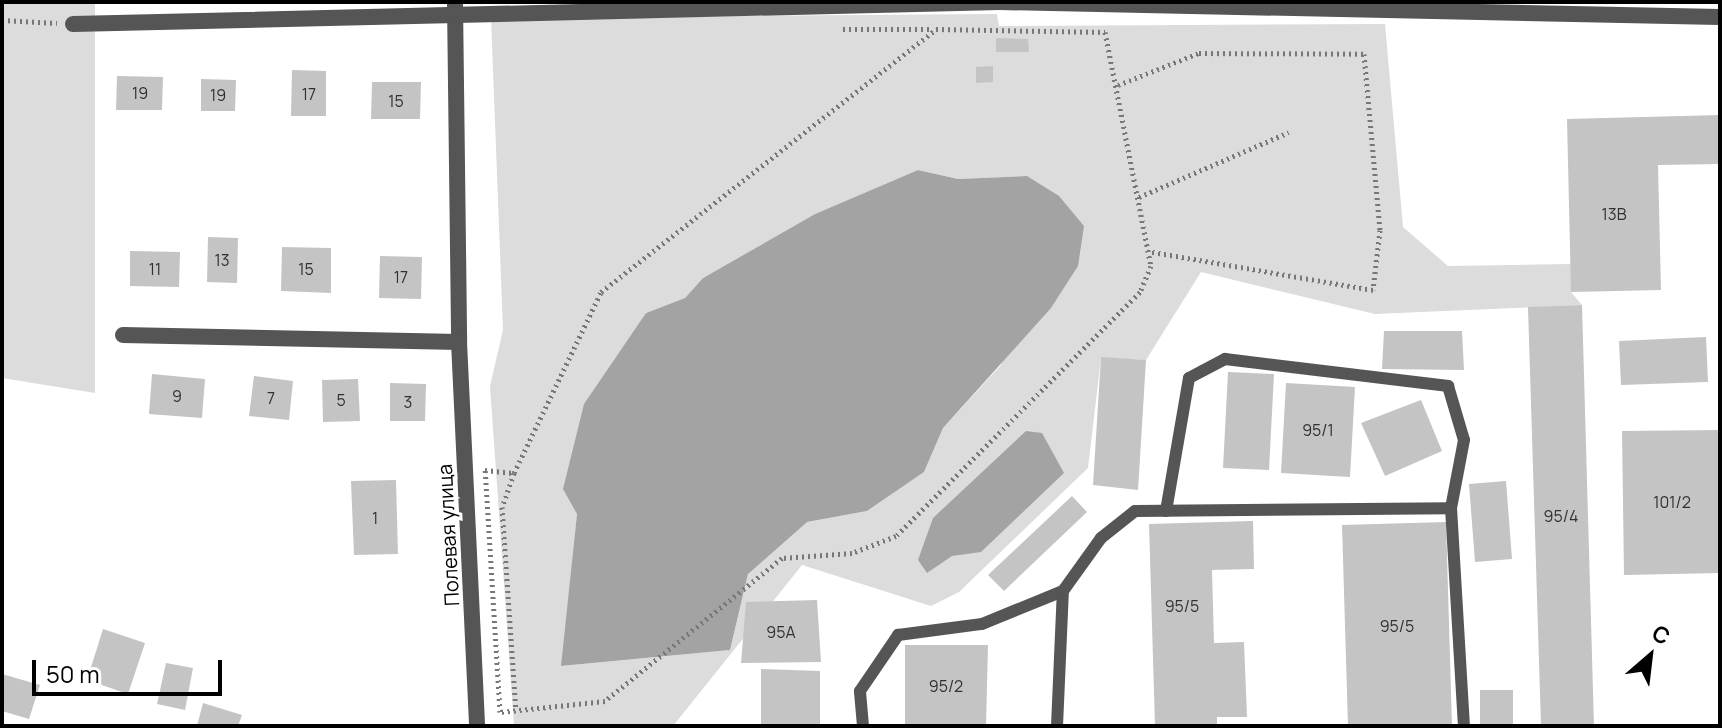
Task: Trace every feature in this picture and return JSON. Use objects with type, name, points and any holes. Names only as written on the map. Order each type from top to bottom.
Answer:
[{"type":"street","points":[[73,24],[455,6],[1000,2],[1597,9],[1720,17]]},
{"type":"street","name":"Полевая улица","points":[[455,6],[459,342],[477,726]]},
{"type":"street","points":[[123,335],[459,342]]},
{"type":"lane","points":[[1166,511],[1189,378],[1225,359],[1448,386],[1464,440],[1451,508],[1464,726]]},
{"type":"lane","points":[[863,726],[860,691],[898,635],[982,624],[1063,591],[1101,538],[1135,511],[1451,508]]},
{"type":"lane","points":[[1057,726],[1063,591]]},
{"type":"path","points":[[2,20],[73,24]]},
{"type":"path","points":[[485,454],[500,712],[605,701],[782,558],[852,553],[896,536],[1140,292],[1151,266],[1118,85],[1105,32],[824,29]]},
{"type":"path","points":[[516,711],[502,507],[514,473],[601,292],[936,29]]},
{"type":"path","points":[[1118,85],[1199,53],[1364,54],[1380,230],[1373,290],[1148,251]]},
{"type":"path","points":[[1139,197],[1289,132]]},
{"type":"path","points":[[485,470],[514,473]]},
{"type":"shaded area","points":[[2,2],[95,2],[95,393],[2,378]]},
{"type":"shaded area","points":[[997,14],[999,26],[1385,24],[1403,227],[1448,266],[1571,264],[1571,292],[1582,305],[1375,314],[1201,272],[1146,360],[1101,358],[1088,468],[959,592],[931,606],[802,565],[673,726],[514,726],[490,386],[503,330],[491,18]],"holes":[[[918,170],[958,179],[1027,176],[1001,365],[943,428],[924,472],[867,511],[807,522],[779,541],[748,574],[730,650],[562,666],[577,514],[619,359],[646,313],[685,298],[703,278],[815,214]]]},
{"type":"shaded area","points":[[918,170],[958,179],[1027,176],[1059,196],[1084,226],[1078,266],[1051,308],[943,428],[924,472],[867,511],[807,522],[748,574],[730,650],[561,666],[577,514],[563,489],[584,404],[646,313],[685,298],[703,278],[815,214]]},
{"type":"shaded area","points":[[1026,431],[1042,433],[1064,473],[981,552],[952,556],[927,573],[918,560],[933,518]]},
{"type":"building","points":[[996,38],[1028,39],[1029,52],[996,52]]},
{"type":"building","points":[[993,66],[993,82],[976,83],[976,67]]},
{"type":"building","points":[[292,70],[326,71],[326,116],[291,116]]},
{"type":"building","points":[[117,76],[163,77],[162,110],[116,110]]},
{"type":"building","points":[[201,79],[236,80],[235,111],[201,111]]},
{"type":"building","points":[[372,82],[421,82],[420,119],[371,119]]},
{"type":"building","points":[[1720,115],[1720,164],[1658,165],[1661,290],[1571,292],[1567,119]]},
{"type":"building","points":[[208,237],[238,238],[237,283],[207,282]]},
{"type":"building","points":[[282,247],[331,248],[331,293],[281,291]]},
{"type":"building","points":[[130,251],[180,252],[179,287],[130,286]]},
{"type":"building","points":[[380,256],[422,257],[421,299],[379,298]]},
{"type":"building","points":[[1582,305],[1594,726],[1541,726],[1528,307]]},
{"type":"building","points":[[1384,331],[1462,331],[1464,370],[1382,369]]},
{"type":"building","points":[[1706,337],[1708,382],[1621,385],[1619,341]]},
{"type":"building","points":[[1101,357],[1146,360],[1138,490],[1093,485]]},
{"type":"building","points":[[1228,372],[1274,374],[1269,470],[1223,468]]},
{"type":"building","points":[[152,374],[205,379],[202,418],[149,414]]},
{"type":"building","points":[[254,376],[293,381],[289,420],[249,416]]},
{"type":"building","points":[[358,379],[360,421],[323,422],[322,380]]},
{"type":"building","points":[[390,383],[426,384],[425,421],[390,421]]},
{"type":"building","points":[[1286,383],[1355,387],[1350,477],[1281,473]]},
{"type":"building","points":[[1421,400],[1442,451],[1385,476],[1361,423]]},
{"type":"building","points":[[1720,430],[1720,573],[1624,575],[1622,431]]},
{"type":"building","points":[[396,480],[398,554],[354,555],[351,481]]},
{"type":"building","points":[[1506,481],[1512,559],[1475,562],[1469,484]]},
{"type":"building","points":[[1072,496],[1087,512],[1004,591],[988,575]]},
{"type":"building","points":[[1253,521],[1254,569],[1212,570],[1214,643],[1244,642],[1247,717],[1217,717],[1217,726],[1155,726],[1149,524]]},
{"type":"building","points":[[1446,522],[1452,726],[1348,726],[1342,525]]},
{"type":"building","points":[[817,600],[821,662],[741,663],[746,602]]},
{"type":"building","points":[[103,629],[145,643],[128,694],[87,680]]},
{"type":"building","points":[[905,645],[988,645],[986,726],[905,726]]},
{"type":"building","points":[[166,663],[193,668],[185,710],[157,704]]},
{"type":"building","points":[[761,669],[820,671],[820,726],[761,726]]},
{"type":"building","points":[[2,674],[40,685],[29,719],[2,711]]},
{"type":"building","points":[[1480,690],[1513,690],[1513,726],[1480,726]]},
{"type":"building","points":[[203,703],[242,715],[238,726],[197,726]]}]
